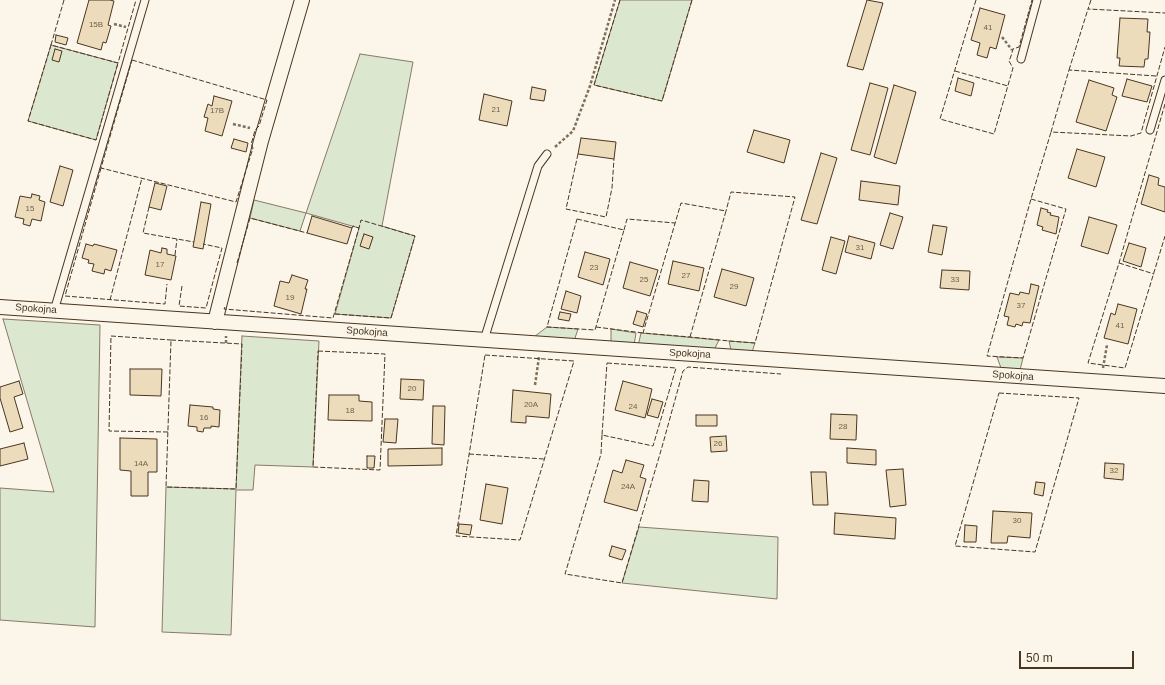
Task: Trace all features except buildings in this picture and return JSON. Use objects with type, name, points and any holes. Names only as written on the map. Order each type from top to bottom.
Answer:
[{"type":"street","points":[[215,322],[262,141],[302,0]]},
{"type":"street","name":"Spokojna","points":[[0,307],[1165,386]]},
{"type":"lane","points":[[54,311],[145,0]]},
{"type":"lane","points":[[1022,56],[1037,0]]},
{"type":"lane","points":[[1150,130],[1165,80]]},
{"type":"lane","points":[[484,340],[538,166],[547,154]]},
{"type":"path","points":[[547,154],[573,131],[590,86],[615,0]]},
{"type":"path","points":[[1002,37],[1012,50],[1022,56]]},
{"type":"path","points":[[535,385],[540,344]]},
{"type":"path","points":[[1100,382],[1108,345]]},
{"type":"green space","points":[[620,0],[692,0],[662,101],[594,85]]},
{"type":"green space","points":[[51,45],[118,63],[96,140],[28,121]]},
{"type":"green space","points":[[360,54],[413,62],[382,226],[415,236],[391,318],[335,314],[359,228],[306,213]]},
{"type":"green space","points":[[254,200],[306,213],[300,231],[250,218]]},
{"type":"green space","points":[[3,319],[100,325],[95,627],[0,620],[0,488],[54,492]]},
{"type":"green space","points":[[547,327],[578,329],[574,341],[534,337]]},
{"type":"green space","points":[[611,329],[636,333],[634,345],[611,344]]},
{"type":"green space","points":[[641,333],[719,340],[714,350],[638,346]]},
{"type":"green space","points":[[242,336],[319,341],[313,467],[255,465],[253,490],[236,490],[231,635],[162,632],[166,487],[236,489]]},
{"type":"green space","points":[[729,341],[755,343],[752,352],[731,350]]},
{"type":"green space","points":[[997,357],[1023,358],[1020,370],[1001,368]]},
{"type":"green space","points":[[639,527],[778,537],[777,599],[622,583]]},
{"type":"fence","points":[[64,0],[51,45],[118,63],[136,0]]},
{"type":"fence","points":[[620,0],[594,85],[662,101],[692,0]]},
{"type":"fence","points":[[976,0],[940,119],[994,134],[1013,68],[1009,61],[1013,49],[1019,47],[1032,0]]},
{"type":"fence","points":[[1091,0],[1088,9],[1165,13]]},
{"type":"fence","points":[[1069,70],[1088,9]]},
{"type":"fence","points":[[51,45],[28,121],[96,140],[118,63]]},
{"type":"fence","points":[[1156,76],[1069,70],[1051,132],[1131,136],[1141,133],[1165,47]]},
{"type":"fence","points":[[132,60],[267,100],[259,126],[255,130],[251,144],[253,148],[236,202],[101,168],[132,60]]},
{"type":"fence","points":[[955,71],[1008,86]]},
{"type":"fence","points":[[1165,104],[1119,263],[1088,363],[1125,368],[1165,236]]},
{"type":"fence","points":[[1031,199],[1066,209],[1023,358],[987,356],[1031,199],[1051,132]]},
{"type":"fence","points":[[578,154],[566,209],[606,217],[612,188],[614,159]]},
{"type":"fence","points":[[101,168],[65,296],[165,304],[167,284]]},
{"type":"fence","points":[[110,300],[142,178]]},
{"type":"fence","points":[[690,337],[726,211],[681,203],[643,333],[755,343],[795,197],[731,192],[726,211]]},
{"type":"fence","points":[[149,207],[143,233],[194,242]]},
{"type":"fence","points":[[237,263],[250,218],[307,233]]},
{"type":"fence","points":[[577,219],[624,230],[595,330],[547,327],[577,219]]},
{"type":"fence","points":[[624,230],[627,219],[675,223]]},
{"type":"fence","points":[[335,314],[391,318],[415,236],[361,220],[359,228]]},
{"type":"fence","points":[[225,307],[224,309],[333,318],[359,228],[353,226],[352,228]]},
{"type":"fence","points":[[175,255],[177,239]]},
{"type":"fence","points":[[182,286],[179,306],[206,308],[222,248],[203,244]]},
{"type":"fence","points":[[1119,263],[1154,274]]},
{"type":"fence","points":[[596,327],[643,333]]},
{"type":"fence","points":[[168,432],[109,431],[111,336],[171,340]]},
{"type":"fence","points":[[171,340],[242,344],[236,489],[166,487],[171,340]]},
{"type":"fence","points":[[318,351],[385,354],[380,470],[313,467],[318,351]]},
{"type":"fence","points":[[485,355],[574,361],[520,540],[456,536],[485,355]]},
{"type":"fence","points":[[607,363],[676,368],[653,446],[602,435],[607,363]]},
{"type":"fence","points":[[602,435],[601,454],[565,574],[622,583],[683,371],[688,367],[781,374]]},
{"type":"fence","points":[[999,393],[1079,398],[1035,552],[955,546],[999,393]]},
{"type":"fence","points":[[469,454],[544,459]]}]
